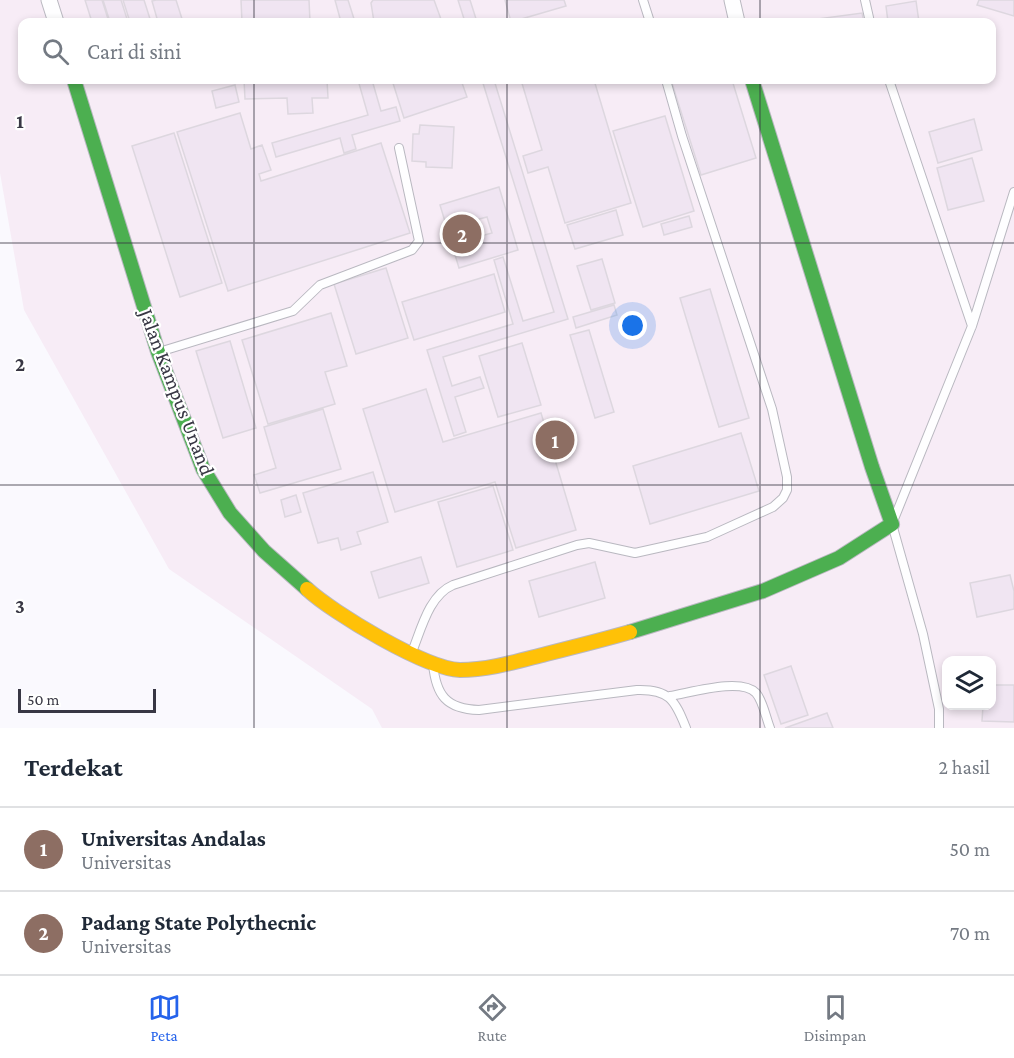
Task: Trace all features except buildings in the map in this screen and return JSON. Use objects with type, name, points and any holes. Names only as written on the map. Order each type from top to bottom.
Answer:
[{"type":"street","points":[[49,0],[55,18]]},
{"type":"street","points":[[732,0],[736,18]]},
{"type":"street","name":"Jalan Kampus Unand","points":[[75,84],[158,352],[203,470],[230,513],[264,551],[312,594],[348,619],[412,654],[449,669],[494,667],[628,633],[763,591],[839,558],[892,524]]},
{"type":"street","points":[[753,84],[872,467],[892,524]]},
{"type":"lane","points":[[643,0],[649,18]]},
{"type":"lane","points":[[865,0],[869,18]]},
{"type":"lane","points":[[412,654],[432,606],[446,588],[577,545],[590,543],[635,554],[707,537],[773,507],[783,498],[787,490],[787,477],[772,409],[682,136],[667,84]]},
{"type":"lane","points":[[890,84],[972,326]]},
{"type":"lane","points":[[158,352],[293,311],[320,285],[412,250],[419,242],[399,148]]},
{"type":"lane","points":[[939,728],[939,709],[926,645],[892,524],[972,326],[1014,192]]},
{"type":"lane","points":[[433,662],[440,693],[450,704],[463,709],[479,710],[655,689],[670,696],[680,711],[686,728]]},
{"type":"lane","points":[[670,696],[734,685],[746,686],[756,694],[770,728]]},
{"type":"shaded area","points":[[0,0],[1014,0],[1014,728],[382,728],[372,709],[169,569],[24,310],[0,173]]},
{"type":"traffic: fast","points":[[75,84],[158,352],[203,469],[230,513],[264,551],[307,589]]},
{"type":"traffic: fast","points":[[630,632],[763,591],[839,558],[892,524],[872,467],[753,84]]},
{"type":"traffic: slow","points":[[307,589],[337,612],[380,638],[425,660],[460,670],[503,665],[630,632]]},
{"type":"place","name":"Padang State Polythecnic","points":[[462,234]]},
{"type":"place","name":"Universitas Andalas","points":[[555,440]]}]
